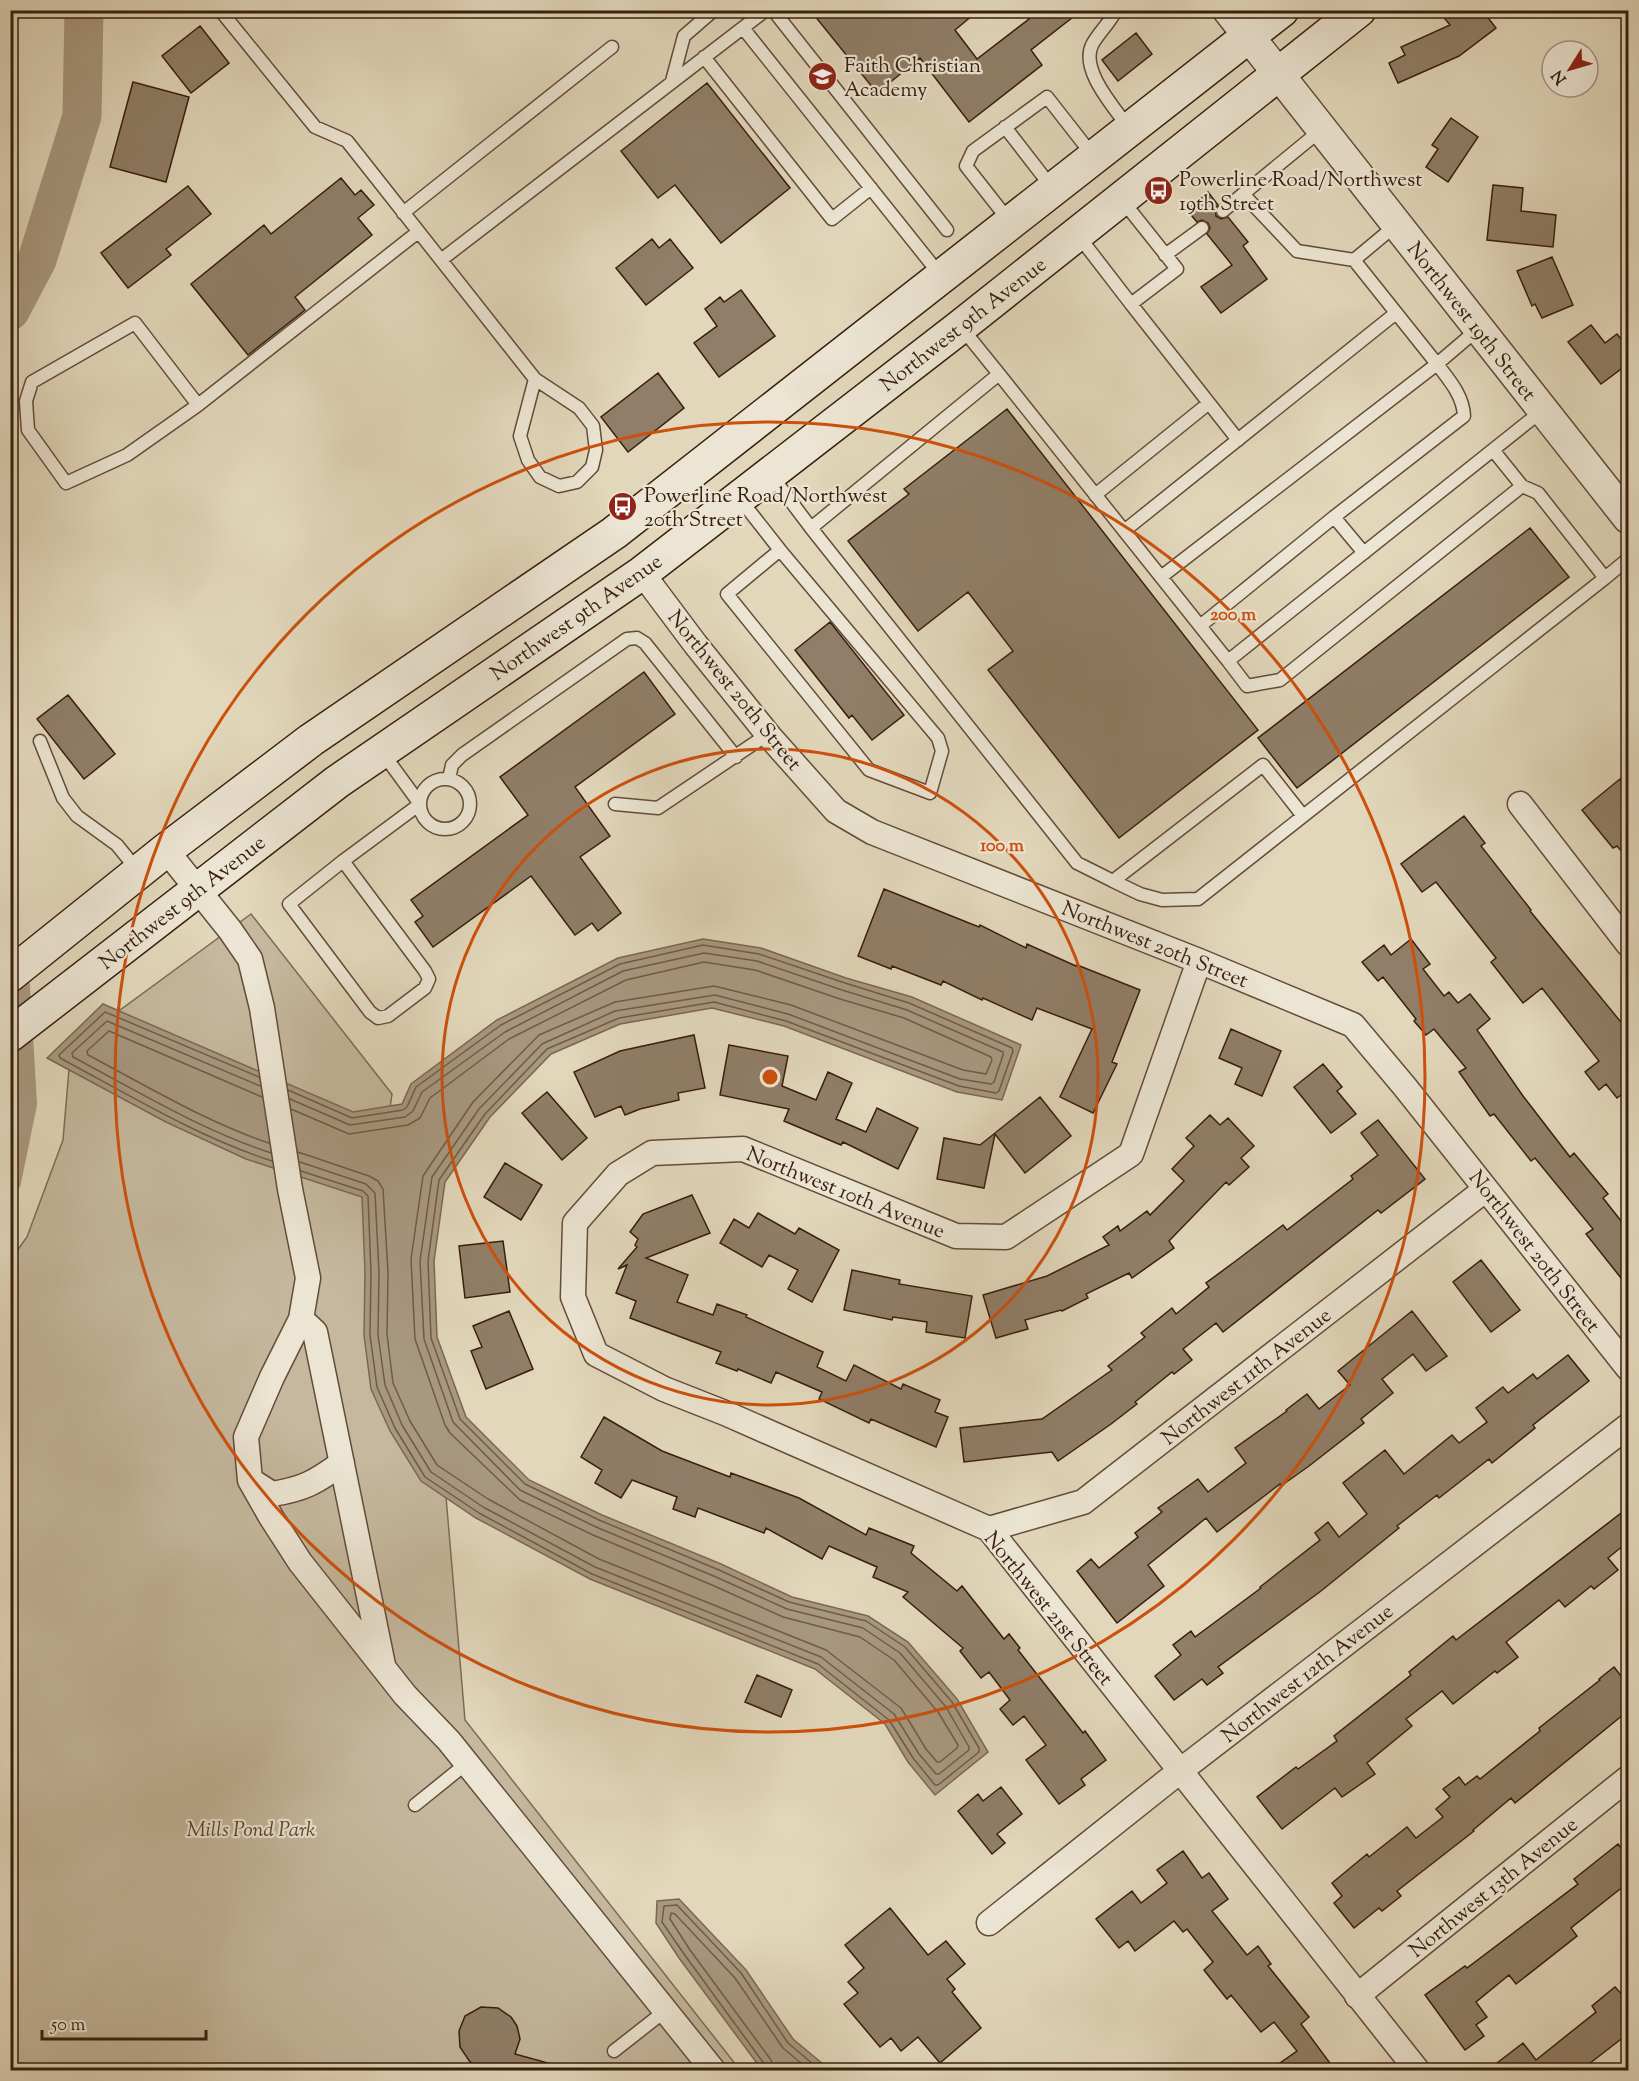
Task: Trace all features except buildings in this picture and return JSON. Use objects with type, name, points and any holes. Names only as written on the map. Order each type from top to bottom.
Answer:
[{"type":"main road","points":[[10,975],[166,850],[311,740],[614,533],[1282,10]]},
{"type":"main road","name":"Northwest 9th Avenue","points":[[10,1035],[337,782],[642,573],[960,327],[1359,10]]},
{"type":"main road","points":[[642,573],[644,543],[674,487]]},
{"type":"main road","points":[[579,616],[614,533]]},
{"type":"street","name":"Northwest 19th Street","points":[[1228,10],[1629,518]]},
{"type":"street","name":"Northwest 20th Street","points":[[642,573],[696,645],[768,734],[836,811],[872,832],[1199,961],[1353,1025],[1406,1087],[1629,1368]]},
{"type":"street","points":[[1520,804],[1629,945]]},
{"type":"street","points":[[166,850],[250,959],[262,1008],[290,1189],[308,1278],[301,1319],[246,1437],[250,1480],[300,1562],[384,1671],[467,1763],[713,2070]]},
{"type":"street","name":"Northwest 10th Avenue","points":[[575,1223],[618,1174],[652,1154],[744,1149],[956,1236],[1006,1237],[1131,1154],[1199,961]]},
{"type":"street","name":"Northwest 11th Avenue","points":[[989,1529],[1083,1502],[1486,1189]]},
{"type":"street","name":"Northwest 21st Street","points":[[575,1223],[573,1297],[596,1354],[664,1389],[725,1413],[989,1529],[1357,1996],[1418,2070]]},
{"type":"street","points":[[301,1319],[315,1332],[384,1671]]},
{"type":"street","name":"Northwest 12th Avenue","points":[[989,1923],[1180,1771],[1629,1426]]},
{"type":"street","points":[[250,1480],[272,1494],[291,1491],[319,1481],[342,1462]]},
{"type":"street","name":"Northwest 13th Avenue","points":[[1357,1996],[1629,1778]]},
{"type":"lane","points":[[220,10],[315,127],[347,141],[535,379],[579,408],[593,426],[596,450],[592,467],[578,482],[559,486],[540,477],[528,460],[520,436],[535,379]]},
{"type":"lane","points":[[672,81],[684,36],[714,10]]},
{"type":"lane","points":[[441,260],[766,10]]},
{"type":"lane","points":[[772,10],[946,230]]},
{"type":"lane","points":[[1116,10],[1093,43],[1088,56],[1092,75],[1130,130]]},
{"type":"lane","points":[[743,28],[942,277]]},
{"type":"lane","points":[[403,213],[612,47]]},
{"type":"lane","points":[[704,57],[832,219],[871,188]]},
{"type":"lane","points":[[1011,223],[966,166],[973,151],[1047,97],[1095,157]]},
{"type":"lane","points":[[1005,127],[1054,190]]},
{"type":"lane","points":[[1223,211],[1321,130]]},
{"type":"lane","points":[[1200,626],[1334,517],[1464,416],[1464,403],[1456,389],[1354,260],[1297,251],[1244,194]]},
{"type":"lane","points":[[1121,199],[1177,269],[1131,304]]},
{"type":"lane","points":[[1354,260],[1396,225]]},
{"type":"lane","points":[[1165,255],[1202,228]]},
{"type":"lane","points":[[198,405],[135,323],[32,382],[26,401],[28,430],[66,483],[127,455],[198,405],[418,232]]},
{"type":"lane","points":[[1077,234],[1238,440]]},
{"type":"lane","points":[[1124,531],[1396,313]]},
{"type":"lane","points":[[960,327],[1247,686],[1280,680],[1522,486]]},
{"type":"lane","points":[[1161,578],[1437,364],[1478,329]]},
{"type":"lane","points":[[811,528],[999,374]]},
{"type":"lane","points":[[1095,495],[1209,403]]},
{"type":"lane","points":[[1228,661],[1543,410]]},
{"type":"lane","points":[[1493,450],[1522,486],[1538,493],[1605,578]]},
{"type":"lane","points":[[770,474],[1077,863],[1140,894],[1162,900],[1198,899],[1629,560]]},
{"type":"lane","points":[[740,498],[780,550],[938,738],[942,751],[930,793],[869,770],[726,594],[780,550]]},
{"type":"lane","points":[[1334,517],[1364,553]]},
{"type":"lane","points":[[449,779],[452,765],[462,755],[627,639],[637,638],[645,644],[736,757]]},
{"type":"lane","points":[[615,804],[658,808],[768,734]]},
{"type":"lane","points":[[40,741],[63,798],[77,816],[117,845],[139,872]]},
{"type":"lane","points":[[343,861],[429,979],[425,988],[388,1016],[378,1018],[370,1011],[289,903],[343,861],[420,804],[421,795],[426,788],[440,779],[449,779],[464,786],[471,801],[467,817],[462,823],[447,830],[431,825],[425,819],[420,804],[381,751]]},
{"type":"lane","points":[[1113,881],[1263,765],[1303,816]]},
{"type":"lane","points":[[415,1804],[467,1763]]},
{"type":"lane","points":[[614,2050],[665,2011]]},
{"type":"green space","name":"Mills Pond Park","points":[[251,914],[392,1094],[376,1207],[445,1485],[465,1720],[740,2070],[11,2070],[11,1259],[27,1237],[63,1140],[71,1046]]},
{"type":"water","points":[[703,939],[761,948],[846,978],[912,997],[1021,1045],[1002,1100],[957,1092],[784,1026],[712,1008],[620,1024],[551,1054],[490,1117],[445,1182],[434,1261],[437,1337],[466,1417],[529,1480],[602,1515],[721,1564],[792,1597],[868,1616],[908,1642],[957,1699],[988,1752],[935,1795],[908,1762],[885,1724],[815,1669],[590,1579],[476,1518],[421,1481],[390,1431],[371,1389],[364,1335],[365,1272],[362,1197],[246,1159],[166,1122],[47,1058],[103,1004],[353,1112],[402,1104],[411,1084],[497,1020],[618,958]]},
{"type":"water","points":[[679,1899],[746,1970],[793,2039],[830,2070],[762,2070],[679,1958],[656,1923],[657,1901]]},
{"type":"waterway","points":[[10,311],[37,260],[82,116],[84,10]]},
{"type":"waterway","points":[[10,1182],[26,1104],[19,986]]},
{"type":"place","name":"Faith Christian Academy","points":[[823,77]]},
{"type":"place","name":"Powerline Road/Northwest 19th Street","points":[[1158,191]]},
{"type":"place","name":"Powerline Road/Northwest 20th Street","points":[[623,507]]}]
